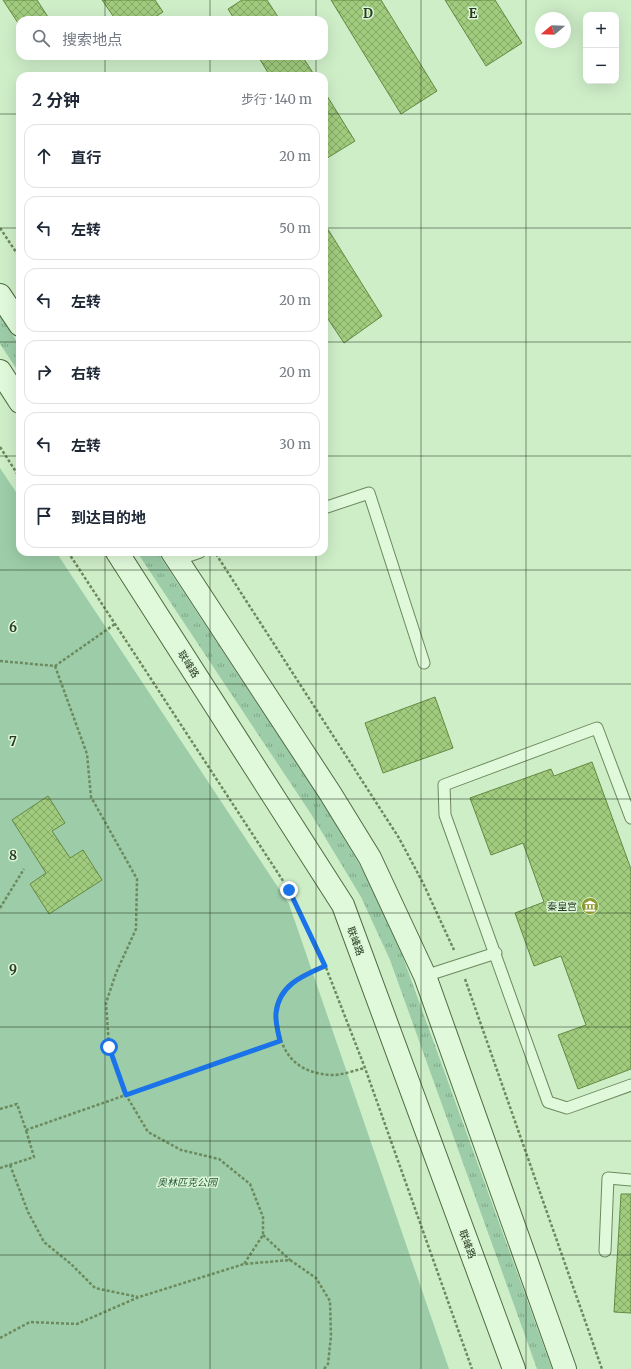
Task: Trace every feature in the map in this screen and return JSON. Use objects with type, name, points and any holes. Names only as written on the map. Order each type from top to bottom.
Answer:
[{"type":"main road","points":[[0,371],[16,396]]},
{"type":"main road","name":"联峰路","points":[[120,556],[342,904],[514,1369]]},
{"type":"main road","points":[[174,556],[330,793],[370,858],[425,976],[565,1369]]},
{"type":"lane","points":[[328,507],[369,493],[424,663]]},
{"type":"lane","points":[[631,818],[597,728],[444,785],[445,815],[496,953],[548,1102],[567,1108],[631,1085]]},
{"type":"lane","points":[[425,976],[496,953]]},
{"type":"lane","points":[[605,1251],[608,1178],[631,1180]]},
{"type":"path","points":[[0,228],[16,252]]},
{"type":"path","points":[[0,447],[16,472]]},
{"type":"path","points":[[71,556],[289,890],[325,966],[366,1068],[472,1369]]},
{"type":"path","points":[[0,661],[55,666],[114,624]]},
{"type":"path","points":[[55,666],[87,754],[91,797],[137,879],[136,929],[116,973],[106,1003],[109,1047],[126,1095],[148,1132],[181,1150],[219,1159],[250,1184],[263,1217],[263,1235],[244,1264]]},
{"type":"path","points":[[0,908],[24,869]]},
{"type":"path","points":[[325,966],[297,978],[281,996],[276,1014],[280,1041],[288,1057],[307,1071],[333,1075],[366,1068]]},
{"type":"path","points":[[26,1130],[280,1041]]},
{"type":"path","points":[[0,1109],[17,1104],[34,1157],[0,1168]]},
{"type":"path","points":[[10,1164],[28,1212],[44,1242],[71,1264],[95,1288],[139,1297]]},
{"type":"path","points":[[263,1235],[290,1260],[316,1278],[330,1301],[331,1336],[328,1364],[324,1369]]},
{"type":"path","points":[[0,1338],[30,1322],[77,1324],[139,1297],[244,1264],[290,1260]]},
{"type":"green space","points":[[0,316],[16,340],[16,368],[0,344]]},
{"type":"green space","name":"奥林匹克公园","points":[[0,468],[16,492],[16,556],[59,556],[289,904],[449,1369],[0,1369]]},
{"type":"green space","points":[[140,556],[160,556],[325,806],[372,886],[400,949],[552,1369],[537,1369],[390,960],[361,897],[311,814]]},
{"type":"building","points":[[3,0],[37,0],[47,16],[16,16],[16,20]]},
{"type":"building","points":[[102,0],[155,0],[163,12],[156,16],[113,16]]},
{"type":"building","points":[[242,0],[267,0],[277,16],[232,16],[228,9]]},
{"type":"building","points":[[331,0],[381,0],[437,91],[401,114]]},
{"type":"building","points":[[445,0],[495,0],[522,43],[486,66]]},
{"type":"building","points":[[260,60],[305,60],[312,72],[268,72]]},
{"type":"building","points":[[328,97],[355,141],[328,158]]},
{"type":"building","points":[[328,229],[382,316],[344,343],[328,319]]},
{"type":"building","points":[[435,697],[453,748],[383,773],[365,723]]},
{"type":"building","points":[[592,762],[631,869],[631,1069],[578,1089],[558,1035],[586,1025],[561,956],[534,966],[515,913],[544,902],[523,843],[491,855],[470,798],[551,769],[554,776]]},
{"type":"building","points":[[48,796],[65,823],[52,831],[70,858],[83,850],[102,880],[49,914],[30,884],[46,873],[12,820]]},
{"type":"building","points":[[621,1194],[631,1194],[631,1313],[614,1312]]},
{"type":"place","name":"秦皇宫","points":[[590,906]]},
{"type":"route","points":[[109,1047],[126,1095],[280,1041],[276,1014],[281,996],[297,978],[325,966],[289,890]]}]
